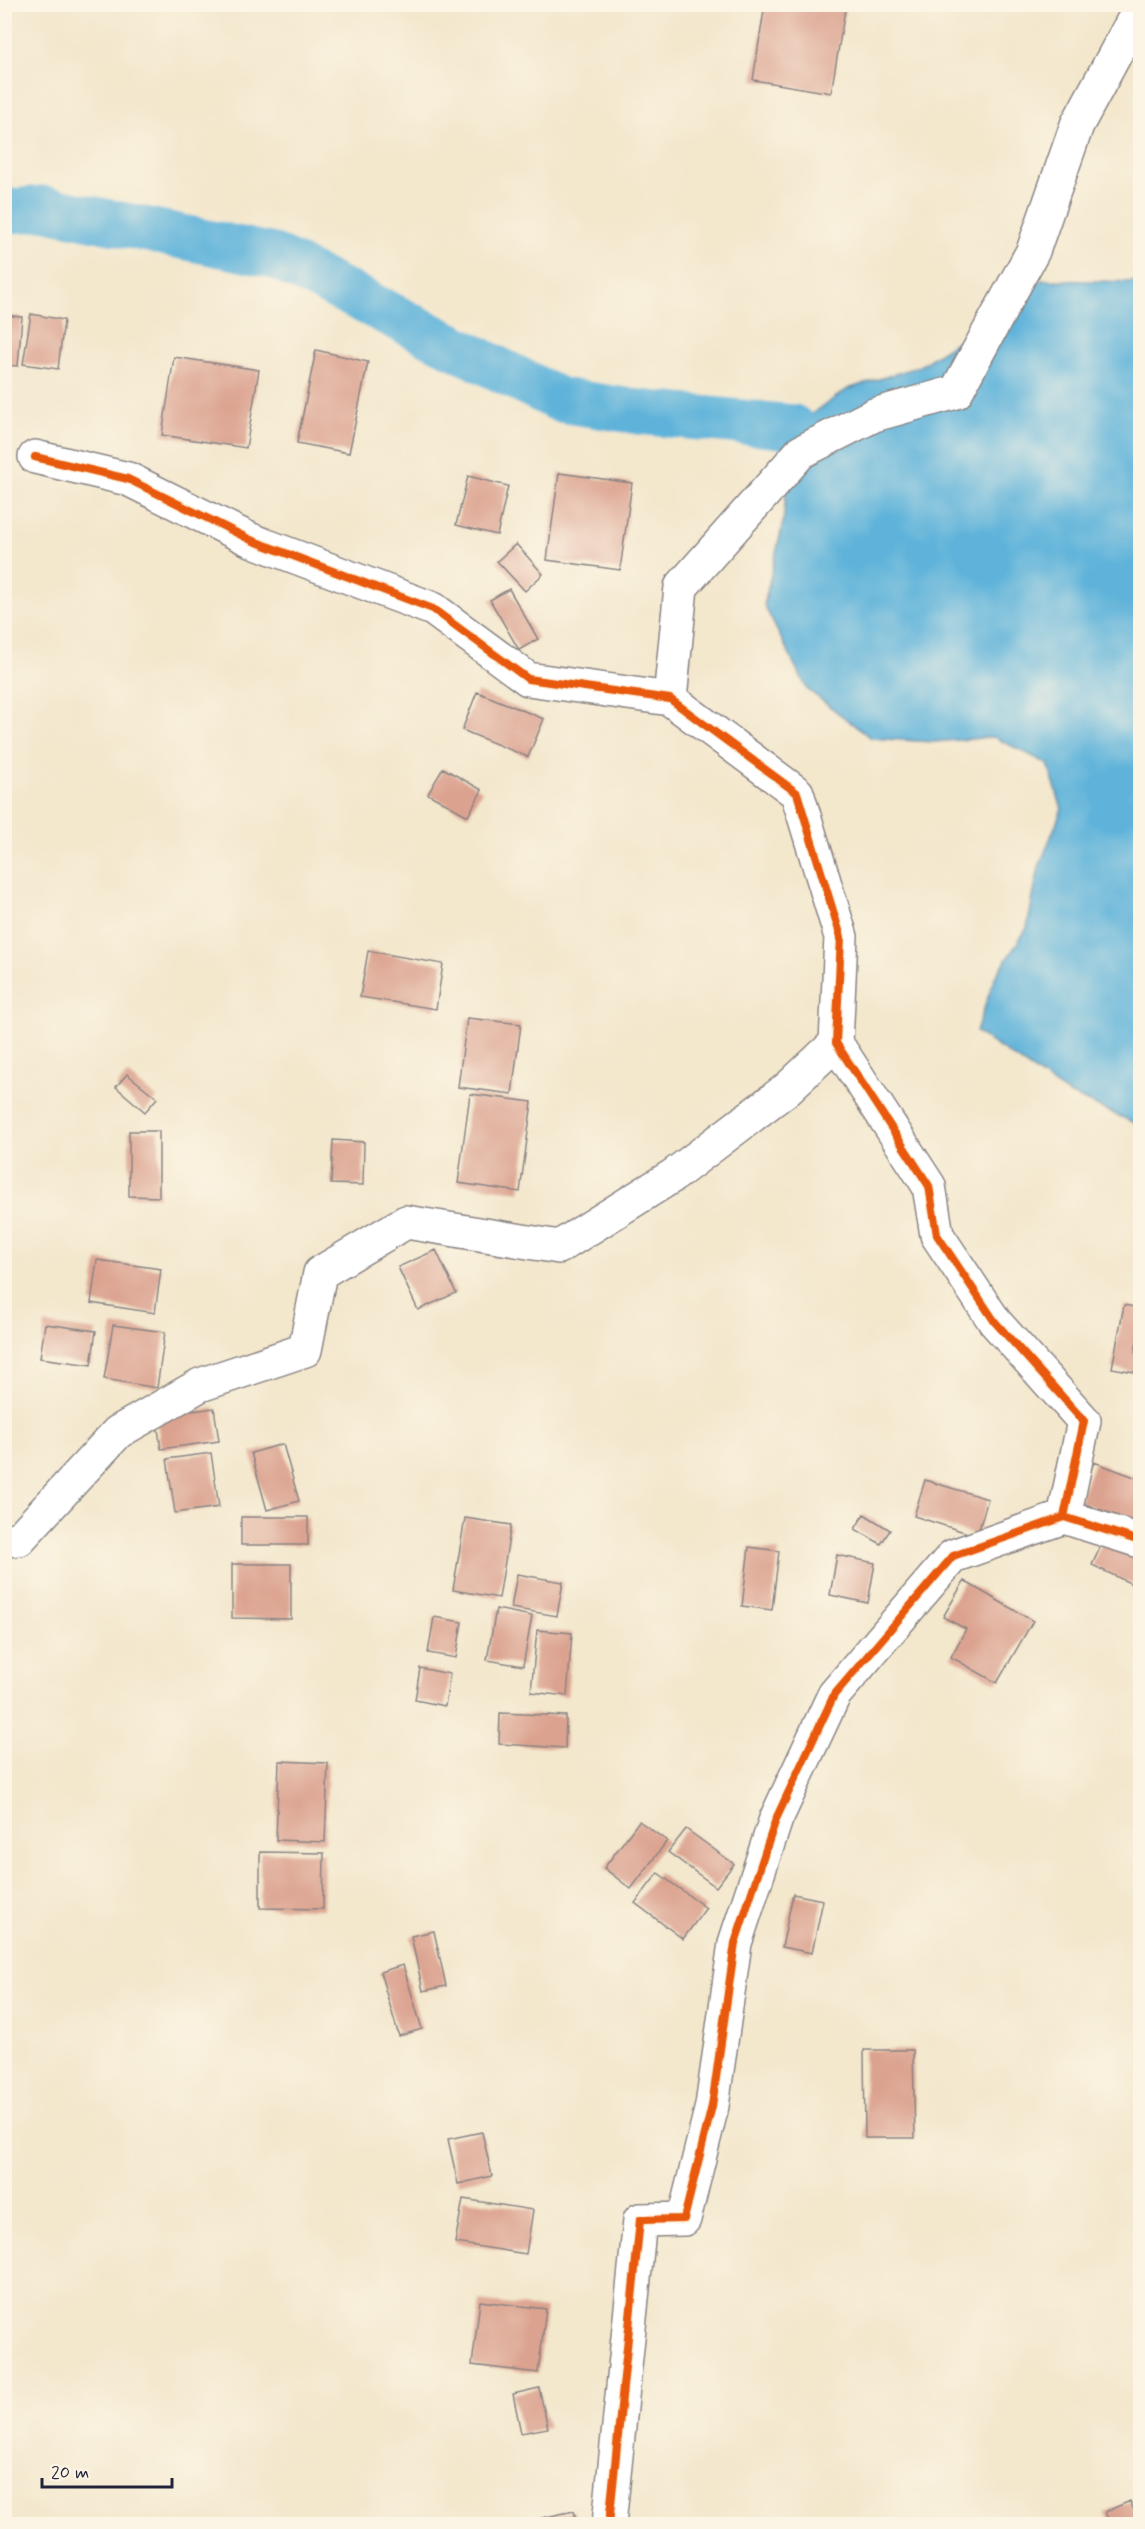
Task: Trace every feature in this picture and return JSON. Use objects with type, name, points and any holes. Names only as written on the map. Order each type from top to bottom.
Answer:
[{"type":"street","points":[[670,699],[681,587],[801,452],[874,415],[957,392],[1034,250],[1077,125],[1140,8]]},
{"type":"street","points":[[35,457],[128,478],[251,540],[434,609],[528,680],[670,699],[796,793],[841,937],[836,1043],[929,1186],[937,1235],[994,1322],[1084,1421],[1064,1517]]},
{"type":"street","points":[[4,1540],[19,1539],[118,1432],[200,1384],[305,1350],[320,1273],[406,1222],[559,1247],[674,1175],[787,1089],[836,1043]]},
{"type":"street","points":[[609,2524],[640,2220],[684,2219],[712,2106],[735,1943],[776,1819],[834,1695],[953,1556],[1064,1517],[1140,1541]]},
{"type":"water","points":[[1041,280],[1140,282],[1140,1125],[1067,1093],[976,1032],[995,977],[1027,928],[1039,867],[1062,809],[1048,764],[994,737],[934,742],[871,738],[807,689],[764,605],[783,523],[793,427],[848,389],[920,366],[1005,310]]},
{"type":"building","points":[[765,4],[846,4],[831,93],[753,80]]},
{"type":"building","points":[[31,314],[64,320],[58,369],[23,364]]},
{"type":"building","points":[[4,315],[22,317],[18,366],[4,365]]},
{"type":"building","points":[[316,350],[368,362],[349,453],[297,443]]},
{"type":"building","points":[[174,357],[259,370],[246,448],[162,435]]},
{"type":"building","points":[[559,473],[632,483],[620,570],[547,560]]},
{"type":"building","points":[[468,476],[508,486],[497,535],[456,525]]},
{"type":"building","points":[[516,544],[543,574],[525,591],[497,561]]},
{"type":"building","points":[[509,589],[538,639],[519,650],[490,600]]},
{"type":"building","points":[[477,692],[544,719],[528,757],[462,730]]},
{"type":"building","points":[[443,768],[482,790],[468,816],[428,794]]},
{"type":"building","points":[[368,951],[443,964],[436,1009],[360,997]]},
{"type":"building","points":[[467,1018],[521,1024],[512,1094],[458,1087]]},
{"type":"building","points":[[127,1074],[157,1098],[145,1112],[116,1087]]},
{"type":"building","points":[[470,1094],[532,1102],[520,1192],[458,1183]]},
{"type":"building","points":[[129,1131],[159,1131],[159,1197],[129,1196]]},
{"type":"building","points":[[333,1140],[364,1142],[363,1185],[331,1184]]},
{"type":"building","points":[[436,1250],[456,1293],[418,1310],[398,1267]]},
{"type":"building","points":[[97,1260],[161,1269],[155,1313],[91,1303]]},
{"type":"building","points":[[1124,1305],[1140,1308],[1140,1337],[1138,1336],[1135,1353],[1140,1354],[1140,1373],[1112,1368]]},
{"type":"building","points":[[45,1324],[96,1331],[91,1365],[40,1358]]},
{"type":"building","points":[[113,1325],[165,1332],[157,1388],[104,1379]]},
{"type":"building","points":[[214,1408],[219,1441],[161,1449],[156,1416]]},
{"type":"building","points":[[283,1444],[299,1501],[267,1510],[251,1453]]},
{"type":"building","points":[[211,1453],[219,1507],[175,1513],[167,1459]]},
{"type":"building","points":[[1094,1462],[1140,1479],[1140,1524],[1079,1502]]},
{"type":"building","points":[[925,1480],[988,1499],[977,1536],[914,1516]]},
{"type":"building","points":[[864,1514],[890,1530],[881,1544],[855,1529]]},
{"type":"building","points":[[241,1517],[308,1517],[308,1545],[241,1545]]},
{"type":"building","points":[[465,1518],[511,1525],[499,1598],[453,1590]]},
{"type":"building","points":[[1106,1535],[1140,1551],[1138,1587],[1092,1565]]},
{"type":"building","points":[[749,1547],[779,1551],[772,1610],[742,1606]]},
{"type":"building","points":[[837,1555],[875,1563],[868,1603],[830,1595]]},
{"type":"building","points":[[232,1564],[291,1564],[291,1619],[232,1618]]},
{"type":"building","points":[[517,1574],[563,1582],[557,1616],[511,1608]]},
{"type":"building","points":[[964,1581],[1033,1621],[997,1683],[951,1657],[966,1629],[943,1617]]},
{"type":"building","points":[[496,1609],[532,1616],[523,1666],[487,1660]]},
{"type":"building","points":[[434,1617],[462,1622],[456,1658],[428,1653]]},
{"type":"building","points":[[537,1630],[572,1633],[567,1696],[531,1692]]},
{"type":"building","points":[[420,1668],[450,1674],[445,1706],[415,1700]]},
{"type":"building","points":[[500,1713],[566,1716],[565,1748],[499,1744]]},
{"type":"building","points":[[279,1761],[328,1763],[325,1842],[276,1840]]},
{"type":"building","points":[[639,1821],[667,1841],[631,1889],[604,1868]]},
{"type":"building","points":[[686,1829],[734,1864],[716,1887],[668,1852]]},
{"type":"building","points":[[260,1852],[324,1853],[323,1909],[260,1908]]},
{"type":"building","points":[[658,1873],[706,1908],[683,1939],[635,1903]]},
{"type":"building","points":[[793,1894],[823,1900],[812,1953],[782,1947]]},
{"type":"building","points":[[434,1931],[446,1986],[423,1991],[411,1936]]},
{"type":"building","points":[[403,1965],[422,2029],[399,2036],[380,1972]]},
{"type":"building","points":[[864,2050],[913,2050],[915,2138],[865,2138]]},
{"type":"building","points":[[482,2132],[492,2176],[458,2184],[448,2139]]},
{"type":"building","points":[[463,2199],[533,2210],[526,2254],[455,2243]]},
{"type":"building","points":[[480,2301],[546,2309],[538,2373],[472,2365]]},
{"type":"building","points":[[539,2388],[548,2428],[521,2433],[513,2394]]},
{"type":"building","points":[[1130,2501],[1140,2524],[1110,2524],[1105,2512]]},
{"type":"building","points":[[574,2511],[577,2524],[537,2524],[536,2519]]},
{"type":"waterway","points":[[4,212],[43,208],[274,256],[560,400],[639,412],[793,427]]},
{"type":"cycle path","points":[[35,457],[128,479],[251,540],[433,609],[528,679],[670,699],[797,793],[841,937],[836,1043],[929,1186],[937,1235],[995,1322],[1084,1421],[1064,1517]]},
{"type":"cycle path","points":[[609,2524],[640,2220],[684,2219],[712,2106],[735,1943],[776,1819],[834,1695],[953,1556],[1064,1517],[1140,1541]]}]
